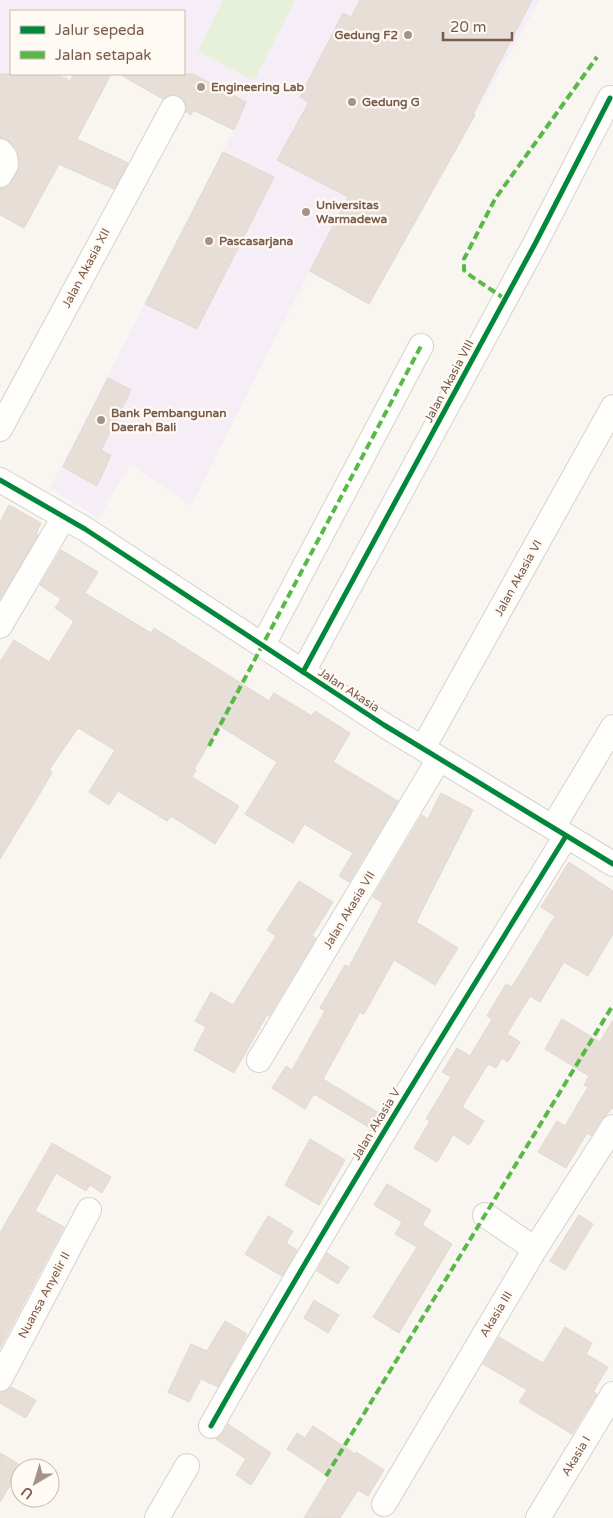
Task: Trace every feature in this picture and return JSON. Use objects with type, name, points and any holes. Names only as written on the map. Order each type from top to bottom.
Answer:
[{"type":"street","name":"Jalan Akasia VIII","points":[[303,672],[536,242],[610,98]]},
{"type":"street","name":"Jalan Akasia XII","points":[[0,428],[173,108]]},
{"type":"street","points":[[0,151],[6,157],[6,165],[0,175]]},
{"type":"street","points":[[263,646],[421,346]]},
{"type":"street","name":"Jalan Akasia VI","points":[[431,753],[613,407]]},
{"type":"street","name":"Jalan Akasia","points":[[0,480],[64,517],[303,672],[559,832],[610,855]]},
{"type":"street","points":[[0,626],[64,517]]},
{"type":"street","name":"Jalan Akasia V","points":[[212,1426],[294,1280],[559,832],[613,727]]},
{"type":"street","name":"Jalan Akasia VII","points":[[259,1060],[431,753]]},
{"type":"street","name":"Akasia III","points":[[384,1504],[535,1249],[613,1128]]},
{"type":"street","name":"Nuansa Anyelir II","points":[[0,1379],[89,1210]]},
{"type":"street","points":[[485,1215],[535,1249]]},
{"type":"street","name":"Akasia I","points":[[538,1518],[613,1394]]},
{"type":"street","points":[[157,1518],[187,1466]]},
{"type":"shaded area","name":"Universitas Warmadewa","points":[[0,0],[540,0],[369,304],[309,272],[191,506],[130,464],[99,518],[50,488],[234,130],[194,110],[191,115],[121,75],[185,75],[185,10],[10,10],[10,75],[110,75],[74,144],[0,101]]},
{"type":"green space","points":[[223,0],[295,0],[254,81],[198,51]]},
{"type":"building","points":[[360,0],[532,0],[473,114],[475,115],[369,304],[310,271],[348,197],[277,160],[309,102],[300,97],[343,13],[351,17]]},
{"type":"building","points":[[0,74],[59,75],[70,81],[73,75],[110,75],[77,139],[128,163],[114,189],[59,164],[24,228],[0,215],[0,189],[12,182],[20,163],[16,148],[5,138],[0,138]]},
{"type":"building","name":"Engineering Lab","points":[[193,74],[246,102],[234,130],[193,110],[191,115],[186,112],[185,101],[179,96],[172,94],[163,99],[121,75]]},
{"type":"building","name":"Pascasarjana","points":[[223,152],[274,177],[197,329],[145,304]]},
{"type":"building","name":"Bank Pembangunan Daerah Bali","points":[[108,378],[131,390],[101,450],[111,455],[97,486],[63,467]]},
{"type":"building","points":[[9,505],[41,523],[36,534],[38,535],[0,599],[0,522]]},
{"type":"building","points":[[61,550],[98,572],[85,593],[151,633],[154,628],[269,701],[274,693],[312,716],[315,711],[350,733],[333,762],[398,801],[349,882],[339,876],[353,853],[304,824],[293,843],[245,814],[277,762],[220,726],[194,769],[196,770],[192,777],[239,806],[215,844],[171,816],[167,821],[118,791],[109,805],[89,792],[115,750],[78,728],[49,770],[52,772],[0,859],[0,662],[14,640],[49,662],[74,621],[55,608],[61,599],[40,585]]},
{"type":"building","points":[[441,793],[473,810],[416,922],[458,948],[435,985],[394,960],[364,1014],[360,1012],[323,1079],[379,1113],[370,1128],[314,1094],[305,1109],[272,1088],[286,1066],[292,1070],[325,1011],[320,1008],[345,965],[349,967],[383,903],[373,897],[422,815],[428,819]]},
{"type":"building","points":[[569,862],[613,891],[613,934],[588,976],[564,962],[540,1002],[530,996],[507,1034],[520,1042],[508,1062],[502,1058],[496,1068],[488,1064],[462,1107],[484,1121],[469,1145],[453,1135],[437,1162],[414,1148],[430,1121],[426,1119],[451,1077],[442,1072],[457,1048],[470,1056],[492,1019],[487,1016],[506,984],[512,987],[555,916],[541,907]]},
{"type":"building","points":[[299,881],[333,902],[312,936],[316,938],[269,1016],[267,1015],[234,1073],[194,1050],[206,1027],[195,1021],[211,992],[233,1005],[276,936],[267,930]]},
{"type":"building","points":[[562,1019],[600,1042],[613,1020],[613,1108],[601,1120],[591,1136],[587,1133],[566,1168],[538,1152],[557,1121],[565,1126],[588,1087],[584,1085],[589,1076],[545,1049]]},
{"type":"building","points":[[310,1139],[345,1160],[319,1205],[285,1185]]},
{"type":"building","points":[[52,1143],[111,1177],[102,1193],[90,1185],[86,1191],[56,1173],[35,1211],[64,1227],[0,1348],[0,1233]]},
{"type":"building","points":[[387,1184],[431,1210],[422,1225],[452,1244],[399,1333],[373,1317],[417,1247],[395,1234],[402,1222],[374,1205]]},
{"type":"building","points":[[579,1215],[593,1224],[565,1270],[550,1261]]},
{"type":"building","points":[[268,1216],[293,1231],[286,1243],[297,1250],[282,1276],[245,1254]]},
{"type":"building","points":[[327,1253],[349,1267],[338,1284],[317,1271]]},
{"type":"building","points":[[314,1300],[339,1315],[328,1333],[304,1318]]},
{"type":"building","points":[[225,1321],[247,1334],[218,1387],[201,1379],[189,1402],[168,1392],[191,1344],[207,1351]]},
{"type":"building","points":[[565,1327],[592,1343],[586,1354],[608,1367],[593,1392],[597,1394],[572,1434],[519,1402],[527,1390],[483,1364],[499,1337],[543,1363]]},
{"type":"building","points":[[11,1387],[36,1400],[26,1418],[0,1403],[0,1393]]},
{"type":"building","points":[[228,1424],[271,1453],[251,1485],[236,1475],[246,1459],[216,1439],[223,1433]]},
{"type":"building","points":[[313,1426],[355,1454],[356,1452],[384,1470],[368,1496],[358,1490],[340,1518],[304,1518],[329,1477],[287,1449],[297,1433],[305,1438]]},
{"type":"building","points":[[0,1453],[10,1459],[10,1486],[0,1502]]},
{"type":"marked path","points":[[505,299],[468,274],[464,270],[464,259],[495,199],[597,57]]},
{"type":"marked path","points":[[209,746],[421,346]]},
{"type":"marked path","points":[[326,1476],[613,1005]]},
{"type":"cycle path","points":[[303,672],[536,242],[610,98]]},
{"type":"cycle path","points":[[0,480],[85,529],[384,725],[613,864]]},
{"type":"cycle path","points":[[211,1426],[341,1203],[566,836]]},
{"type":"place","name":"Gedung F2","points":[[408,35]]},
{"type":"place","name":"Engineering Lab","points":[[201,87]]},
{"type":"place","name":"Gedung G","points":[[352,102]]},
{"type":"place","name":"Universitas Warmadewa","points":[[306,212]]},
{"type":"place","name":"Pascasarjana","points":[[209,241]]},
{"type":"place","name":"Bank Pembangunan Daerah Bali","points":[[101,420]]}]
